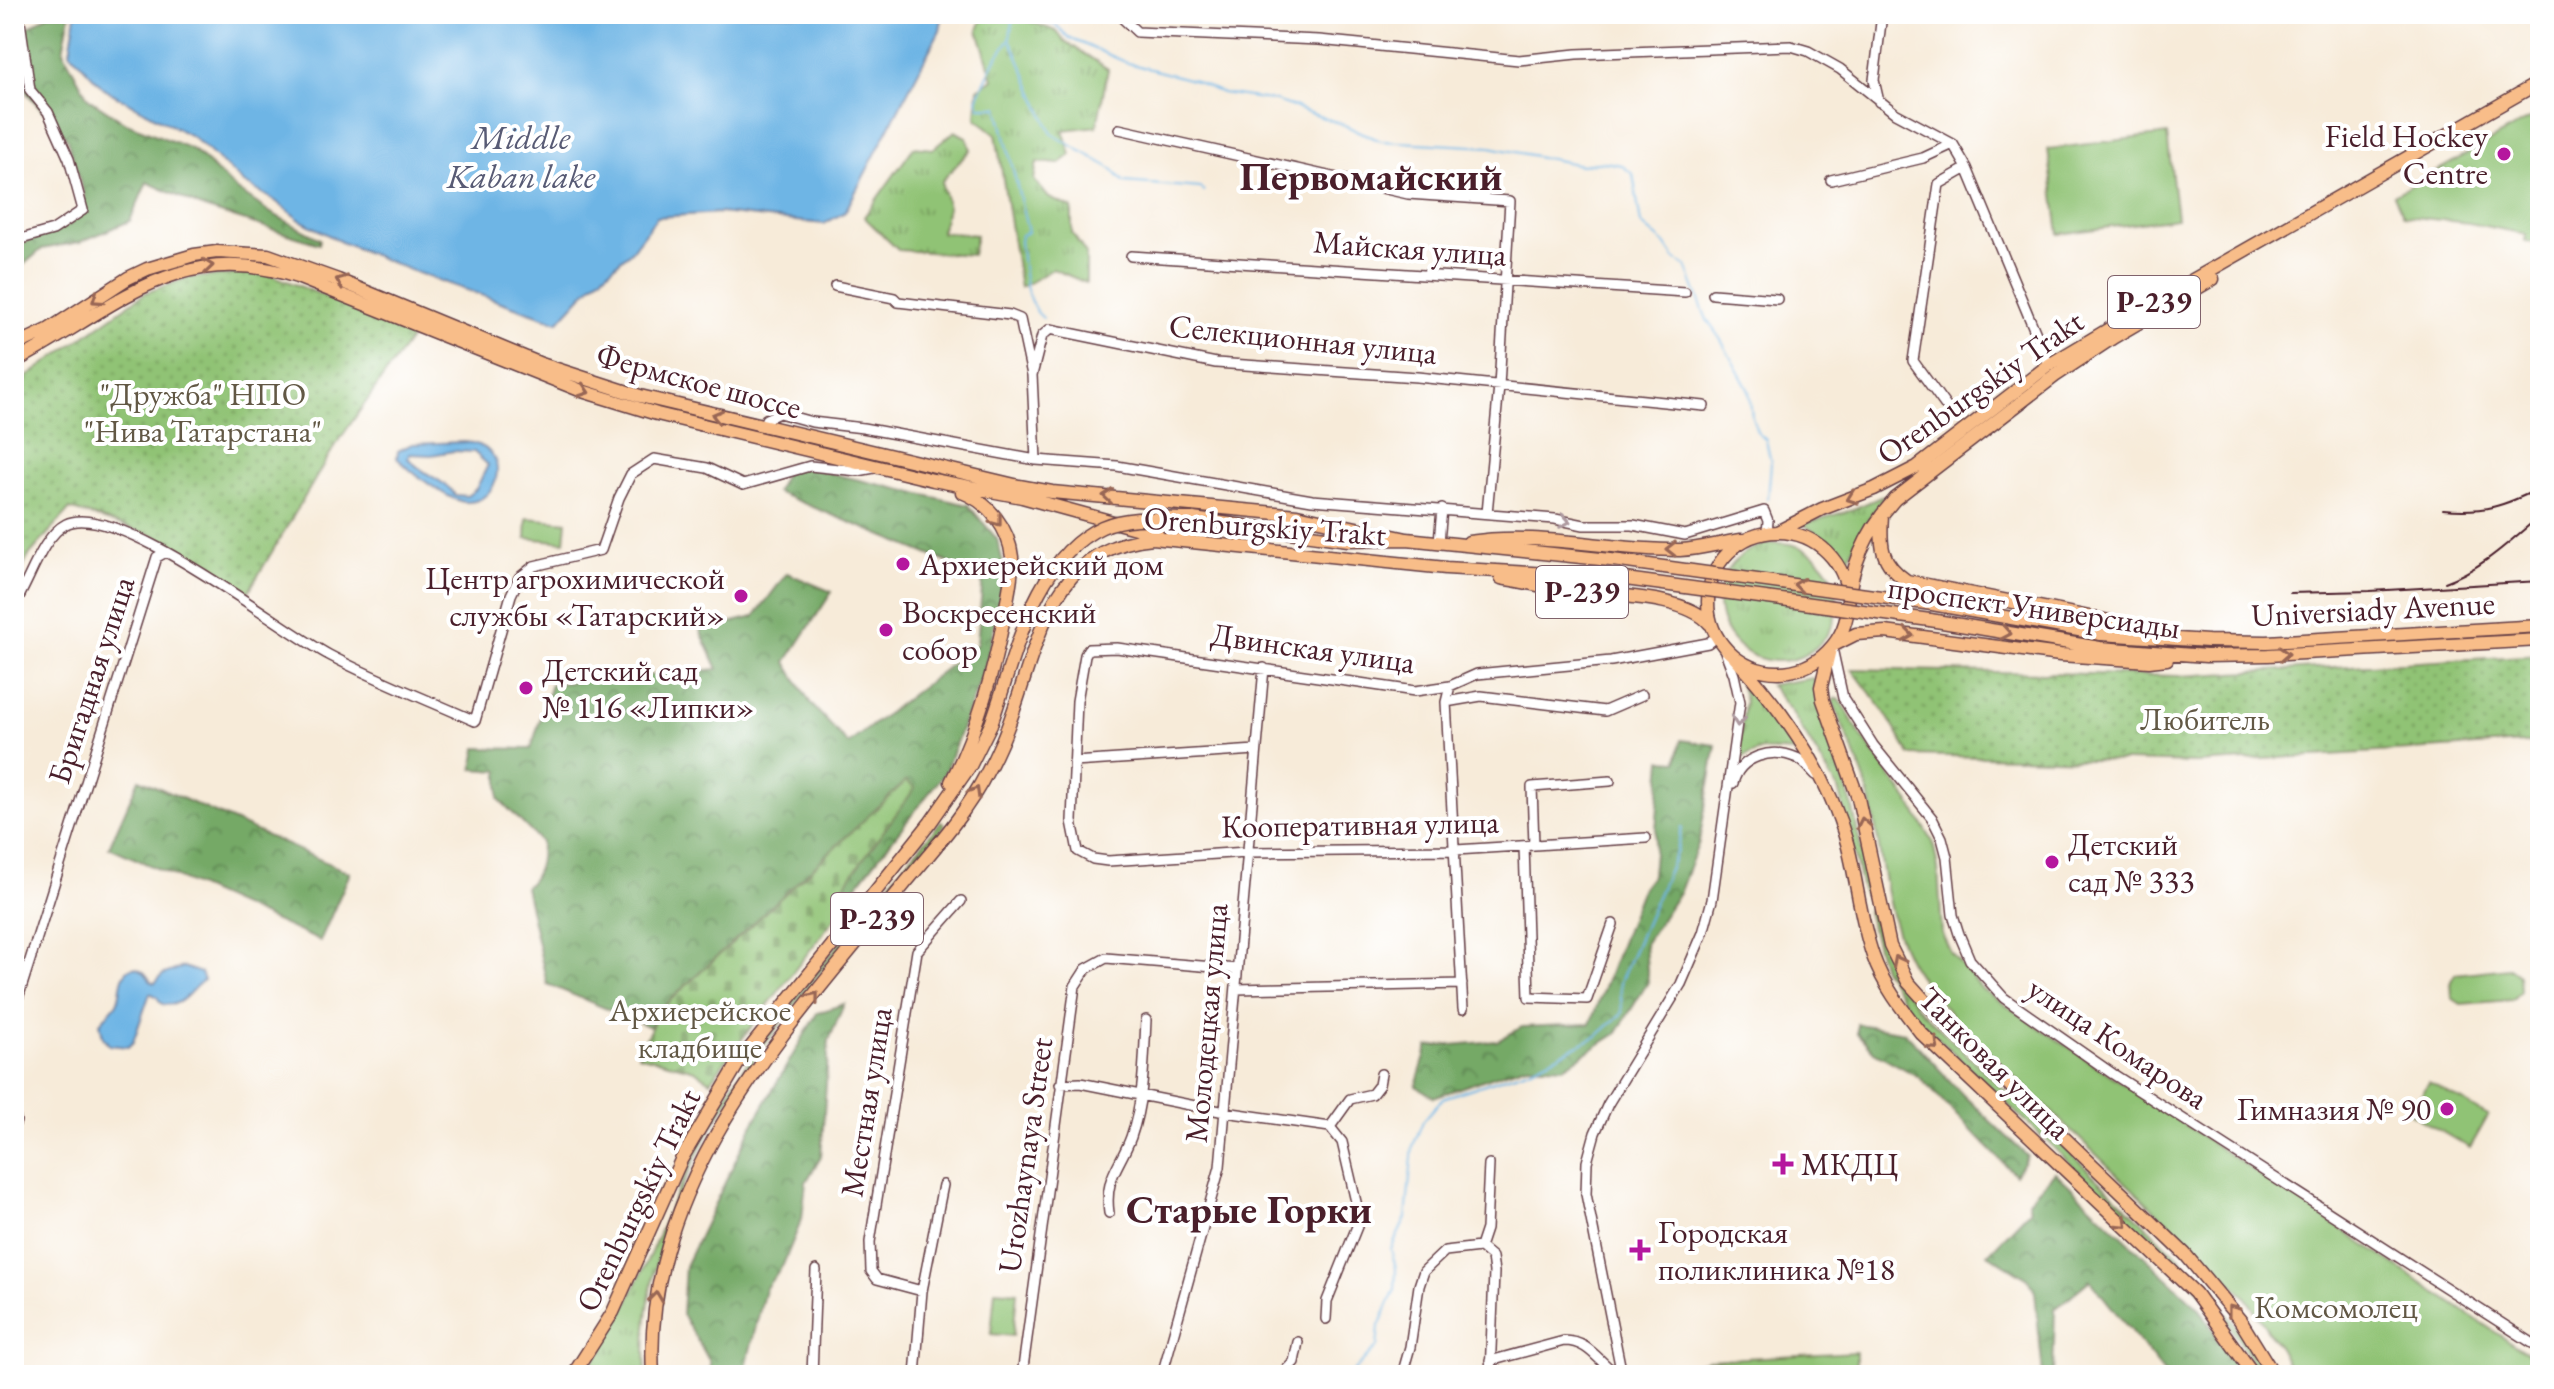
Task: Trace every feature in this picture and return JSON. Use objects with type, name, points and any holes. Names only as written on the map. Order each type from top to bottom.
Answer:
[{"type":"main road","name":"Orenburgskiy Trakt","points":[[1772,532],[1874,489],[1917,467],[2049,365],[2540,82]]},
{"type":"main road","name":"Orenburgskiy Trakt","points":[[1848,607],[1853,569],[1882,513],[1914,483],[2029,394],[2114,337],[2540,91]]},
{"type":"main road","name":"Фермское шоссе","points":[[14,346],[48,330],[147,269],[194,255],[243,252],[290,261],[541,364],[640,396],[764,427],[1052,492],[1297,515],[1407,539]]},
{"type":"main road","name":"Фермское шоссе","points":[[14,362],[57,340],[134,290],[172,274],[215,265],[258,266],[297,277],[582,391],[657,414],[933,480],[1022,497],[1103,522],[1183,540]]},
{"type":"main road","name":"Orenburgskiy Trakt","points":[[930,823],[974,731],[991,678],[1010,584],[1012,557],[1005,531],[998,519],[974,496],[933,480]]},
{"type":"main road","points":[[1882,513],[1881,541],[1886,561],[1891,571],[1907,581],[2208,641]]},
{"type":"main road","name":"Orenburgskiy Trakt","points":[[573,1375],[613,1312],[681,1160],[739,1062],[930,823],[970,766],[991,724],[1039,594],[1054,565],[1082,539],[1104,526],[1146,519],[1193,519],[1348,540],[1407,539],[1519,553],[1620,561]]},
{"type":"main road","points":[[1772,532],[1799,535],[1827,552],[1845,581],[1848,607]]},
{"type":"main road","name":"Р-239","points":[[1456,544],[1506,538],[1680,550],[1772,532]]},
{"type":"main road","name":"Orenburgskiy Trakt","points":[[653,1375],[653,1320],[658,1279],[678,1215],[700,1165],[725,1119],[760,1066],[964,810],[1002,741],[1041,628],[1064,584],[1087,560],[1122,542],[1153,538],[1446,568],[1618,578]]},
{"type":"main road","name":"Р-239","points":[[1717,636],[1708,596],[1713,575],[1724,558],[1748,539]]},
{"type":"main road","name":"проспект Универсиады","points":[[1620,561],[1932,604],[2101,634],[2208,641]]},
{"type":"main road","name":"Р-239","points":[[1446,568],[1571,591],[1672,603],[1703,615],[1734,657],[1752,668],[1783,672],[1814,663],[1832,647],[1842,630],[1848,607]]},
{"type":"main road","name":"проспект Универсиады","points":[[1618,578],[1930,620],[2100,648],[2206,656],[2540,640]]},
{"type":"main road","name":"Universiady Avenue","points":[[2208,641],[2267,642],[2540,626]]},
{"type":"main road","points":[[1832,647],[1856,634],[1885,632],[2060,655],[2149,661],[2206,656]]},
{"type":"main road","name":"Танковая улица","points":[[1832,647],[1821,687],[1824,702],[1858,798],[1890,946],[1908,982],[1945,1023],[2185,1254],[2240,1320],[2274,1375]]},
{"type":"main road","name":"Танковая улица","points":[[1734,657],[1785,720],[1827,788],[1847,842],[1873,956],[1895,1001],[1921,1033],[2187,1285],[2225,1332],[2254,1375]]},
{"type":"main road","points":[[1860,904],[1878,900]]},
{"type":"street","points":[[14,241],[53,230],[83,210],[69,159],[48,112],[30,90],[19,14]]},
{"type":"street","points":[[1118,14],[1137,32],[1319,40],[1519,60],[1576,54],[1791,46],[1808,51],[1840,69],[1895,113],[1953,144],[1967,168],[2049,365]]},
{"type":"street","points":[[1879,102],[1874,80],[1882,14]]},
{"type":"street","points":[[1119,129],[1408,194],[1510,201],[1499,386],[1487,513]]},
{"type":"street","points":[[1831,180],[1923,158],[1953,144]]},
{"type":"street","points":[[1950,412],[1913,361],[1939,184],[1967,168]]},
{"type":"street","name":"Майская улица","points":[[1131,256],[1685,292]]},
{"type":"street","points":[[835,286],[894,298],[898,302],[1010,315],[1020,319],[1032,375],[1036,460]]},
{"type":"street","points":[[1713,294],[1777,299]]},
{"type":"street","name":"Селекционная улица","points":[[1032,375],[1042,336],[1050,329],[1216,363],[1417,377],[1704,406]]},
{"type":"street","points":[[764,427],[766,419],[779,413],[812,422],[863,428],[1036,460],[1117,466],[1312,500],[1555,519],[1584,525],[1633,525],[1685,535],[1764,511],[1772,532]]},
{"type":"street","points":[[14,605],[50,539],[65,524],[80,520],[100,523],[140,537],[322,651],[475,721],[511,595],[519,578],[534,566],[601,550],[631,474],[654,459],[707,468],[743,485],[810,466],[858,471],[880,467]]},
{"type":"street","points":[[1439,542],[1442,509]]},
{"type":"street","name":"Бригадная улица","points":[[14,1011],[157,557],[166,552]]},
{"type":"street","points":[[1490,1361],[1564,1341],[1576,1341],[1610,1369],[1621,1372],[1586,1194],[1587,1162],[1608,1104],[1694,958],[1712,900],[1740,702],[1734,675],[1717,636]]},
{"type":"street","name":"Двинская улица","points":[[1074,762],[1081,668],[1088,649],[1117,648],[1415,691],[1450,686],[1477,674],[1611,661],[1708,643],[1717,636]]},
{"type":"street","name":"улица Комарова","points":[[1832,647],[1843,698],[1873,745],[1932,818],[1942,838],[1953,915],[1959,934],[1970,960],[2004,998],[2113,1074],[2540,1348]]},
{"type":"street","name":"Молодецкая улица","points":[[1162,1375],[1220,1167],[1264,668]]},
{"type":"street","points":[[1450,686],[1446,702],[1463,1009]]},
{"type":"street","points":[[1824,702],[1829,694],[1835,692],[1843,698]]},
{"type":"street","name":"Двинская улица","points":[[1446,702],[1481,696],[1605,711],[1642,695]]},
{"type":"street","points":[[1074,762],[1256,750]]},
{"type":"street","points":[[1725,814],[1737,770],[1760,755],[1782,754],[1798,758],[1827,788]]},
{"type":"street","name":"Кооперативная улица","points":[[1074,762],[1072,821],[1078,851],[1093,859],[1108,861],[1247,852],[1456,850],[1646,838]]},
{"type":"street","points":[[1610,781],[1532,787],[1529,997],[1587,999],[1613,924]]},
{"type":"street","name":"Местная улица","points":[[922,1291],[877,1279],[871,1271],[870,1242],[917,951],[961,901]]},
{"type":"street","name":"Urozhaynaya Street","points":[[1022,1375],[1075,986],[1086,969],[1106,958],[1237,969]]},
{"type":"street","points":[[1236,989],[1462,984]]},
{"type":"street","points":[[1109,1213],[1107,1196],[1115,1167],[1131,1138],[1142,1094],[1146,1020]]},
{"type":"street","points":[[1330,1127],[1350,1099],[1372,1094],[1379,1085],[1381,1074]]},
{"type":"street","points":[[1060,1084],[1080,1083],[1225,1112],[1330,1127],[1342,1142],[1360,1219],[1327,1301],[1326,1319]]},
{"type":"street","points":[[14,1110],[14,1126]]},
{"type":"street","points":[[1480,1247],[1486,1229],[1489,1164]]},
{"type":"street","points":[[915,1375],[922,1291],[943,1185]]},
{"type":"street","points":[[1402,1375],[1424,1271],[1445,1251],[1480,1247],[1492,1257],[1494,1272],[1490,1375]]},
{"type":"street","points":[[812,1375],[816,1270]]},
{"type":"street","points":[[1281,1375],[1294,1362],[1298,1342]]},
{"type":"green space","points":[[49,14],[70,14],[63,51],[88,98],[124,122],[192,149],[236,189],[271,213],[320,239],[319,244],[204,208],[147,182],[130,221],[80,242],[42,249],[14,273],[14,247],[71,224],[85,197],[67,138],[27,93],[27,74],[14,73],[14,37]]},
{"type":"green space","points":[[984,14],[1020,14],[1026,20],[1056,31],[1065,41],[1108,69],[1097,126],[1063,130],[1071,155],[1059,164],[1037,162],[1034,180],[1049,198],[1072,208],[1072,233],[1086,254],[1086,283],[1053,269],[1020,288],[996,134],[976,118],[978,89],[993,79],[978,30]]},
{"type":"green space","name":"Field Hockey Centre","points":[[2540,113],[2540,244],[2525,241],[2526,234],[2469,223],[2404,216],[2394,195]]},
{"type":"green space","points":[[955,131],[966,137],[971,149],[941,182],[948,207],[941,232],[976,235],[972,255],[898,250],[864,217],[914,147],[933,149]]},
{"type":"green space","points":[[2167,134],[2177,218],[2059,234],[2048,149]]},
{"type":"green space","name":"\"Дружба\" НПО \"Нива Татарстана\"","points":[[264,272],[415,332],[333,449],[247,594],[157,537],[70,509],[30,554],[14,584],[14,386],[145,293],[188,278]]},
{"type":"green space","points":[[790,464],[968,505],[997,539],[1003,562],[1000,597],[986,665],[944,774],[856,886],[850,891],[828,855],[658,1011],[650,1027],[547,984],[525,887],[538,867],[541,842],[499,799],[499,771],[473,769],[477,748],[531,749],[551,684],[718,669],[700,630],[754,617],[787,573],[832,592],[786,662],[811,704],[848,744],[977,644],[983,577],[776,492]]},
{"type":"green space","points":[[1885,495],[1861,530],[1845,567],[1827,541],[1803,524],[1851,510]]},
{"type":"green space","points":[[527,518],[567,522],[565,542],[526,538]]},
{"type":"green space","points":[[1778,543],[1801,548],[1820,560],[1832,579],[1837,602],[1832,625],[1820,644],[1801,656],[1778,661],[1755,656],[1736,644],[1724,625],[1719,602],[1724,579],[1736,560],[1755,548]]},
{"type":"green space","name":"Любитель","points":[[2540,655],[2540,742],[2197,763],[1910,755],[1884,711],[1852,669],[2180,676]]},
{"type":"green space","points":[[1814,678],[1821,713],[1852,805],[1870,892],[1868,896],[1863,893],[1840,792],[1791,711],[1770,685]]},
{"type":"green space","points":[[1739,679],[1796,752],[1762,750],[1737,760],[1745,702]]},
{"type":"green space","name":"Комсомолец","points":[[1839,698],[1933,842],[1938,868],[1942,934],[1951,953],[1983,990],[2540,1362],[2540,1375],[2293,1375],[2280,1349],[2244,1295],[1959,1024],[1918,974],[1907,956],[1892,916],[1867,787],[1833,701]]},
{"type":"green space","points":[[1681,740],[1716,745],[1699,842],[1680,891],[1645,944],[1648,982],[1616,1034],[1564,1067],[1526,1065],[1434,1097],[1416,1086],[1428,1047],[1497,1041],[1522,1027],[1590,1024],[1642,888],[1652,875],[1662,760],[1677,761]]},
{"type":"green space","points":[[139,779],[350,873],[320,941],[109,847]]},
{"type":"green space","name":"Архиерейское кладбище","points":[[906,781],[915,788],[843,887],[849,899],[710,1081],[695,1070],[638,1055],[659,1011]]},
{"type":"green space","points":[[941,822],[945,825],[792,1009],[743,1077],[701,1148],[669,1221],[649,1297],[646,1375],[584,1375],[604,1346],[638,1282],[682,1180],[735,1080],[809,981]]},
{"type":"green space","points":[[1870,908],[1875,911],[1896,973],[1917,1007],[2180,1258],[2234,1323],[2267,1375],[2260,1375],[2230,1326],[2176,1264],[1910,1011],[1883,968],[1867,911]]},
{"type":"green space","points":[[2509,968],[2519,975],[2520,991],[2512,1000],[2461,1004],[2452,998],[2451,981],[2455,974]]},
{"type":"green space","points":[[844,1004],[829,1040],[821,1157],[806,1182],[802,1219],[783,1265],[765,1289],[744,1375],[710,1375],[710,1362],[682,1314],[685,1266],[752,1126],[817,1013]]},
{"type":"green space","points":[[1857,1024],[1905,1032],[1962,1094],[2027,1156],[2015,1175],[1919,1077],[1874,1052],[1857,1033]]},
{"type":"green space","points":[[2429,1082],[2488,1116],[2470,1148],[2411,1114]]},
{"type":"green space","points":[[2055,1172],[2199,1308],[2241,1375],[2166,1375],[2090,1280],[2055,1309],[2053,1375],[2043,1375],[2035,1292],[2028,1279],[1988,1254],[2030,1210],[2028,1200]]},
{"type":"green space","points":[[995,1290],[1017,1292],[1013,1336],[991,1334]]},
{"type":"green space","points":[[1856,1352],[1856,1375],[1688,1375],[1687,1367],[1707,1360]]},
{"type":"water","name":"Middle Kaban lake","points":[[76,14],[943,14],[940,30],[845,212],[824,224],[719,213],[657,217],[631,251],[590,287],[558,322],[412,271],[341,242],[300,220],[244,183],[193,137],[104,89],[70,52]]},
{"type":"water","points":[[464,442],[480,446],[491,453],[496,463],[494,485],[477,500],[465,502],[439,491],[397,458],[398,451],[412,444]],"holes":[[[474,452],[488,465],[476,489],[467,496],[455,495],[408,458],[410,454]]]},
{"type":"water","points":[[183,967],[201,973],[204,980],[181,1001],[170,1005],[162,1004],[150,993],[133,1042],[128,1047],[109,1045],[103,1037],[100,1023],[117,1003],[126,972],[137,968],[155,983],[162,975]]},
{"type":"waterway","points":[[1013,14],[1010,39],[995,60],[977,99],[979,107],[998,107],[1028,232],[1021,235],[1020,242],[1028,293],[1036,311],[1043,318]]},
{"type":"waterway","points":[[1026,14],[1057,26],[1069,38],[1128,63],[1192,80],[1222,93],[1276,101],[1381,141],[1490,147],[1581,165],[1605,162],[1621,165],[1633,174],[1641,224],[1686,266],[1707,320],[1749,391],[1752,417],[1757,432],[1766,440],[1771,463],[1768,499]]},
{"type":"waterway","points":[[1011,41],[1052,134],[1112,169],[1124,182],[1201,188],[1204,191]]},
{"type":"waterway","points":[[1064,336],[1086,343]]},
{"type":"waterway","points":[[1350,1375],[1377,1347],[1379,1326],[1395,1289],[1396,1268],[1391,1249],[1406,1218],[1413,1146],[1423,1121],[1443,1098],[1530,1069],[1597,1036],[1622,1013],[1620,982],[1677,851],[1682,828]]},
{"type":"railway","points":[[2443,509],[2493,507],[2540,488]]},
{"type":"railway","points":[[2445,582],[2483,562],[2540,516]]},
{"type":"railway","points":[[2290,593],[2540,581]]},
{"type":"place","name":"Field Hockey Centre","points":[[2504,154]]},
{"type":"place","name":"Архиерейский дом","points":[[903,564]]},
{"type":"place","name":"Центр агрохимической службы «Татарский»","points":[[741,596]]},
{"type":"place","name":"Воскресенский собор","points":[[886,630]]},
{"type":"place","name":"Детский сад № 116 «Липки»","points":[[526,688]]},
{"type":"place","name":"Детский сад № 333","points":[[2052,862]]},
{"type":"place","name":"Гимназия № 90","points":[[2447,1109]]},
{"type":"place","name":"МКДЦ","points":[[1783,1164]]},
{"type":"place","name":"Городская поликлиника №18","points":[[1640,1250]]},
{"type":"district","name":"Первомайский","points":[[1371,176]]},
{"type":"district","name":"Старые Горки","points":[[1249,1209]]}]
